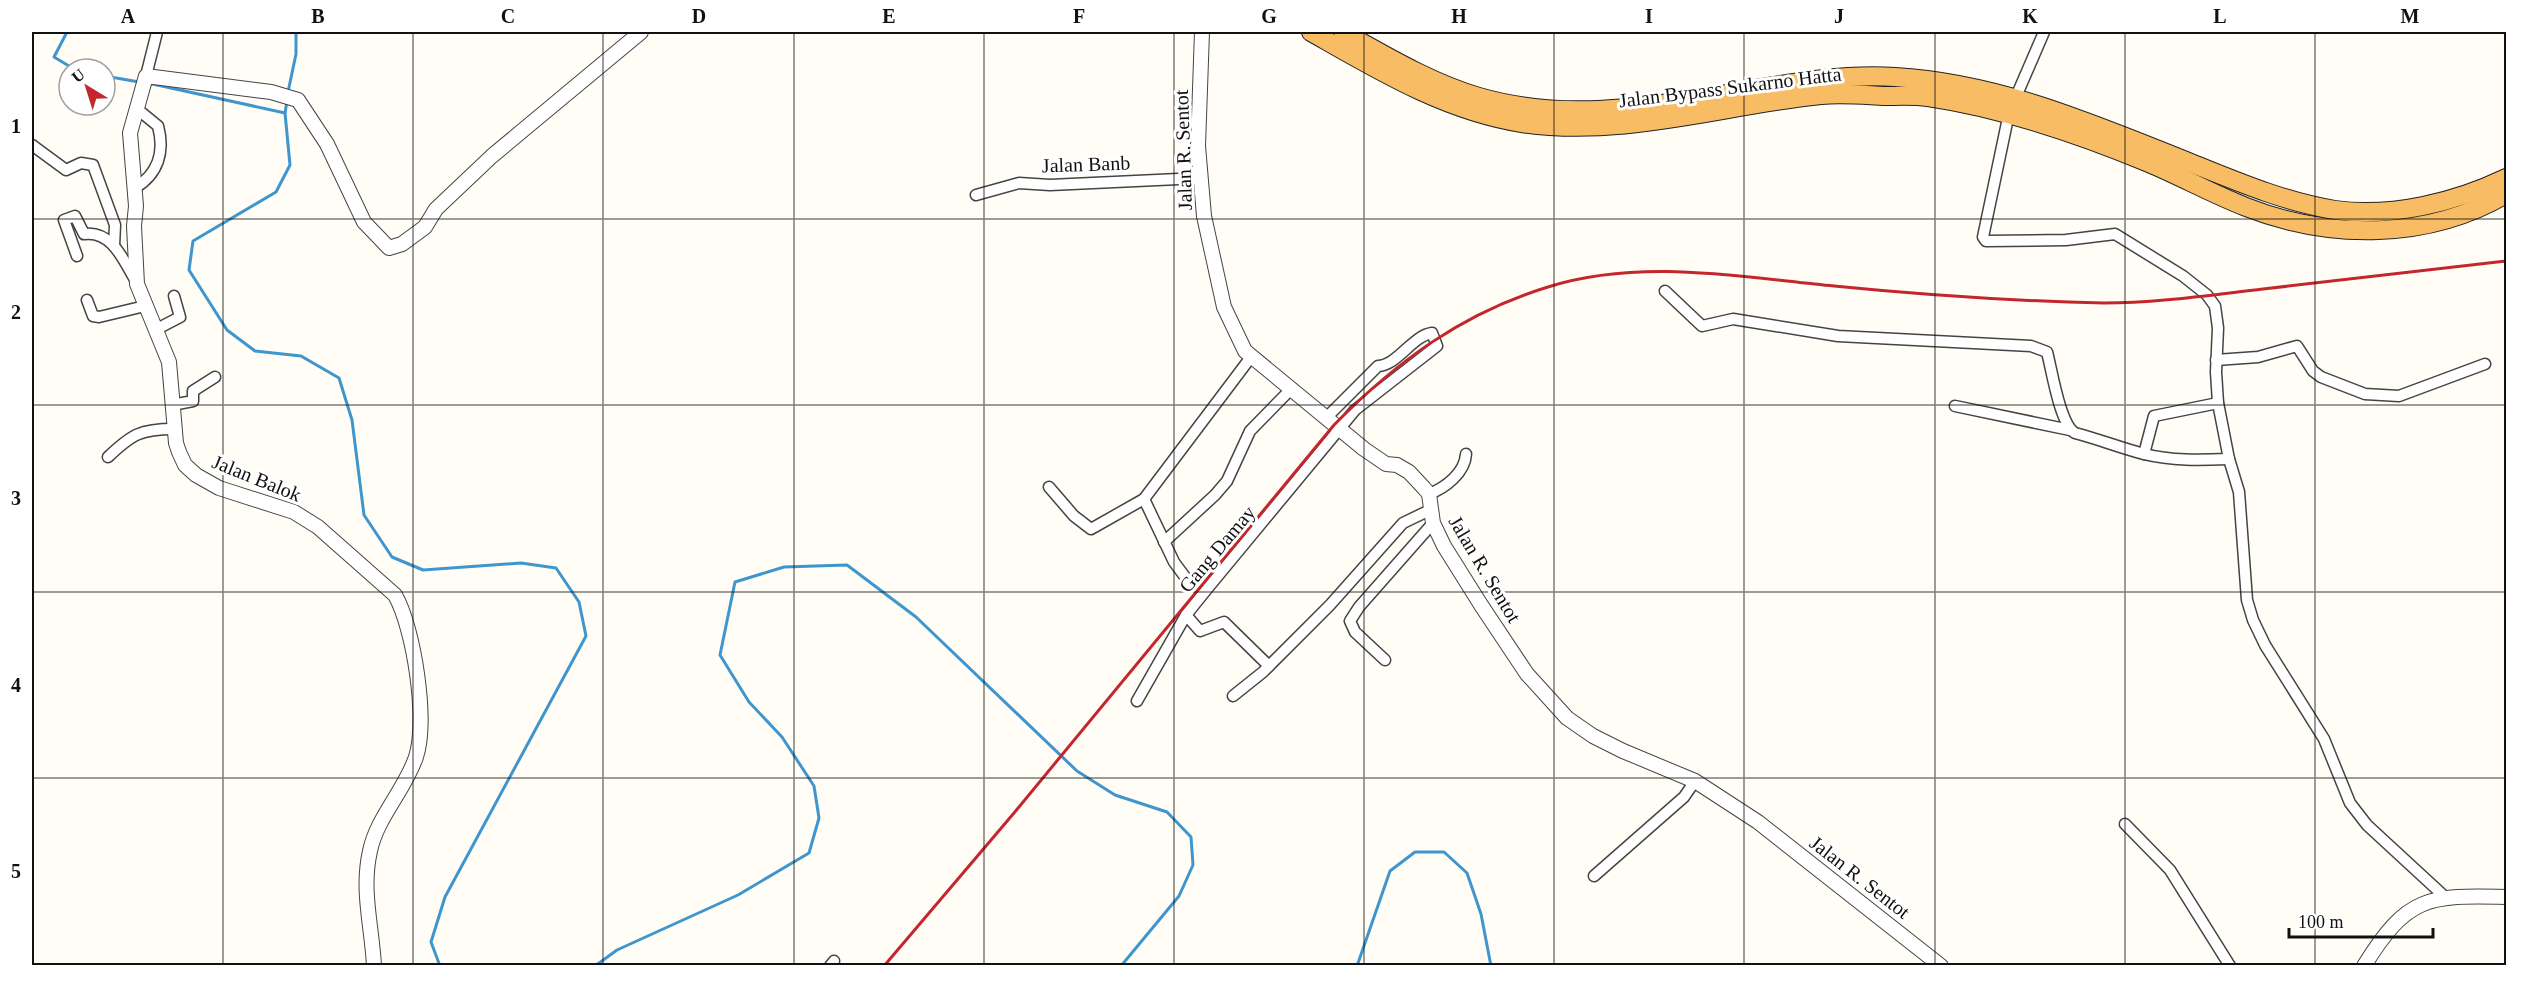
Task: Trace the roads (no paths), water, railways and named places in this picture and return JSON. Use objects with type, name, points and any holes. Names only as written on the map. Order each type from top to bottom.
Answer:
[{"type":"highway","name":"Jalan Bypass Sukarno Hatta","points":[[1311,32],[1442,102],[1476,113],[1525,123],[1565,126],[1645,122],[1825,94],[1926,97],[2061,111],[2267,192],[2338,210],[2387,210],[2441,202],[2460,197],[2506,178]]},
{"type":"highway","name":"Jalan Bypass Sukarno Hatta","points":[[1343,32],[1433,80],[1479,97],[1574,112],[1611,111],[1829,79],[1894,77],[1947,83],[2012,105],[2246,207],[2309,225],[2363,231],[2403,230],[2468,212],[2506,194]]},
{"type":"street","points":[[157,32],[147,76],[271,92],[298,100],[327,144],[364,222],[388,248],[402,244],[425,227],[436,209],[492,156],[638,35]]},
{"type":"street","name":"Jalan R. Sentot","points":[[1202,32],[1200,178],[1204,216],[1224,307],[1239,344],[1251,357],[1292,388],[1339,429],[1386,464],[1397,465],[1409,472],[1429,494],[1431,517],[1462,576],[1527,674],[1567,718],[1593,736],[1623,751],[1695,781],[1758,822],[1941,966]]},
{"type":"street","points":[[2044,32],[2012,105],[1983,237],[1986,241],[2066,240],[2115,234],[2183,276],[2207,295],[2215,306],[2218,403],[2229,459],[2241,501],[2247,600],[2265,645],[2324,739],[2350,803],[2367,825],[2444,896]]},
{"type":"street","name":"Jalan Balok","points":[[147,76],[130,133],[135,188],[137,284],[169,362],[174,429],[182,459],[196,475],[219,488],[294,512],[318,527],[395,595],[403,609],[411,633],[421,730],[416,758],[373,838],[369,854],[366,909],[373,939],[374,966]]},
{"type":"street","points":[[135,188],[147,181],[158,164],[162,147],[158,126],[136,108]]},
{"type":"street","points":[[32,145],[66,170],[81,163],[93,165],[114,225],[114,246]]},
{"type":"street","name":"Jalan Banb","points":[[976,195],[1018,183],[1050,185],[1200,178]]},
{"type":"street","points":[[77,256],[64,220],[75,216],[84,234],[99,234],[114,246],[137,284]]},
{"type":"street","points":[[1665,291],[1702,326],[1733,319],[1838,336],[2031,346],[2047,352],[2070,430]]},
{"type":"street","points":[[155,330],[180,317],[174,296]]},
{"type":"street","points":[[87,300],[93,316],[99,317],[145,306]]},
{"type":"street","name":"Gang Damay","points":[[1137,701],[1186,615],[1339,429],[1355,410],[1437,346],[1436,340],[1429,332],[1385,366],[1378,366],[1326,418]]},
{"type":"street","points":[[2216,360],[2258,357],[2295,345],[2299,347],[2313,371],[2339,386],[2365,394],[2400,396],[2485,364]]},
{"type":"street","points":[[1049,487],[1074,516],[1091,530],[1144,499],[1251,357]]},
{"type":"street","points":[[172,405],[193,402],[193,392],[215,377]]},
{"type":"street","points":[[1164,542],[1215,495],[1237,462],[1250,430],[1292,388]]},
{"type":"street","points":[[2144,454],[2154,416],[2218,403]]},
{"type":"street","points":[[1955,406],[2070,430],[2144,454],[2193,461],[2229,459]]},
{"type":"street","points":[[108,457],[131,435],[152,429],[174,429]]},
{"type":"street","points":[[1429,494],[1448,484],[1462,469],[1466,454]]},
{"type":"street","points":[[1144,499],[1164,542],[1191,585]]},
{"type":"street","points":[[1385,660],[1354,632],[1350,621],[1431,517]]},
{"type":"street","points":[[1233,696],[1269,666],[1329,605],[1403,523],[1431,517]]},
{"type":"street","points":[[1186,615],[1200,631],[1224,622],[1269,666]]},
{"type":"street","points":[[1594,876],[1684,797],[1695,781]]},
{"type":"street","points":[[2125,824],[2170,870],[2230,966]]},
{"type":"street","points":[[2364,966],[2383,935],[2407,912],[2444,896],[2506,897]]},
{"type":"waterway","points":[[57,59],[54,57],[67,32]]},
{"type":"waterway","points":[[288,92],[296,54],[296,32]]},
{"type":"waterway","points":[[117,78],[139,82]]},
{"type":"waterway","points":[[148,83],[285,113]]},
{"type":"waterway","points":[[287,101],[285,113],[290,165],[276,192],[193,241],[189,270],[227,330],[255,351],[301,356],[339,378],[352,420],[364,515],[392,557],[423,570],[521,563],[556,568],[579,602],[586,636],[445,897],[431,942],[440,966]]},
{"type":"waterway","points":[[595,966],[617,950],[738,895],[809,853],[819,818],[814,786],[782,737],[749,702],[720,655],[735,582],[784,567],[847,565],[916,617],[1077,771],[1115,795],[1167,812],[1191,837],[1193,865],[1179,896],[1121,966]]},
{"type":"waterway","points":[[1357,966],[1390,871],[1415,852],[1444,852],[1467,873],[1481,914],[1491,966]]},
{"type":"railway","points":[[884,966],[1014,813],[1334,425],[1357,402],[1406,361],[1459,325],[1487,311],[1548,287],[1583,278],[1618,273],[1690,272],[1935,295],[2104,303],[2183,298],[2506,261]]}]
